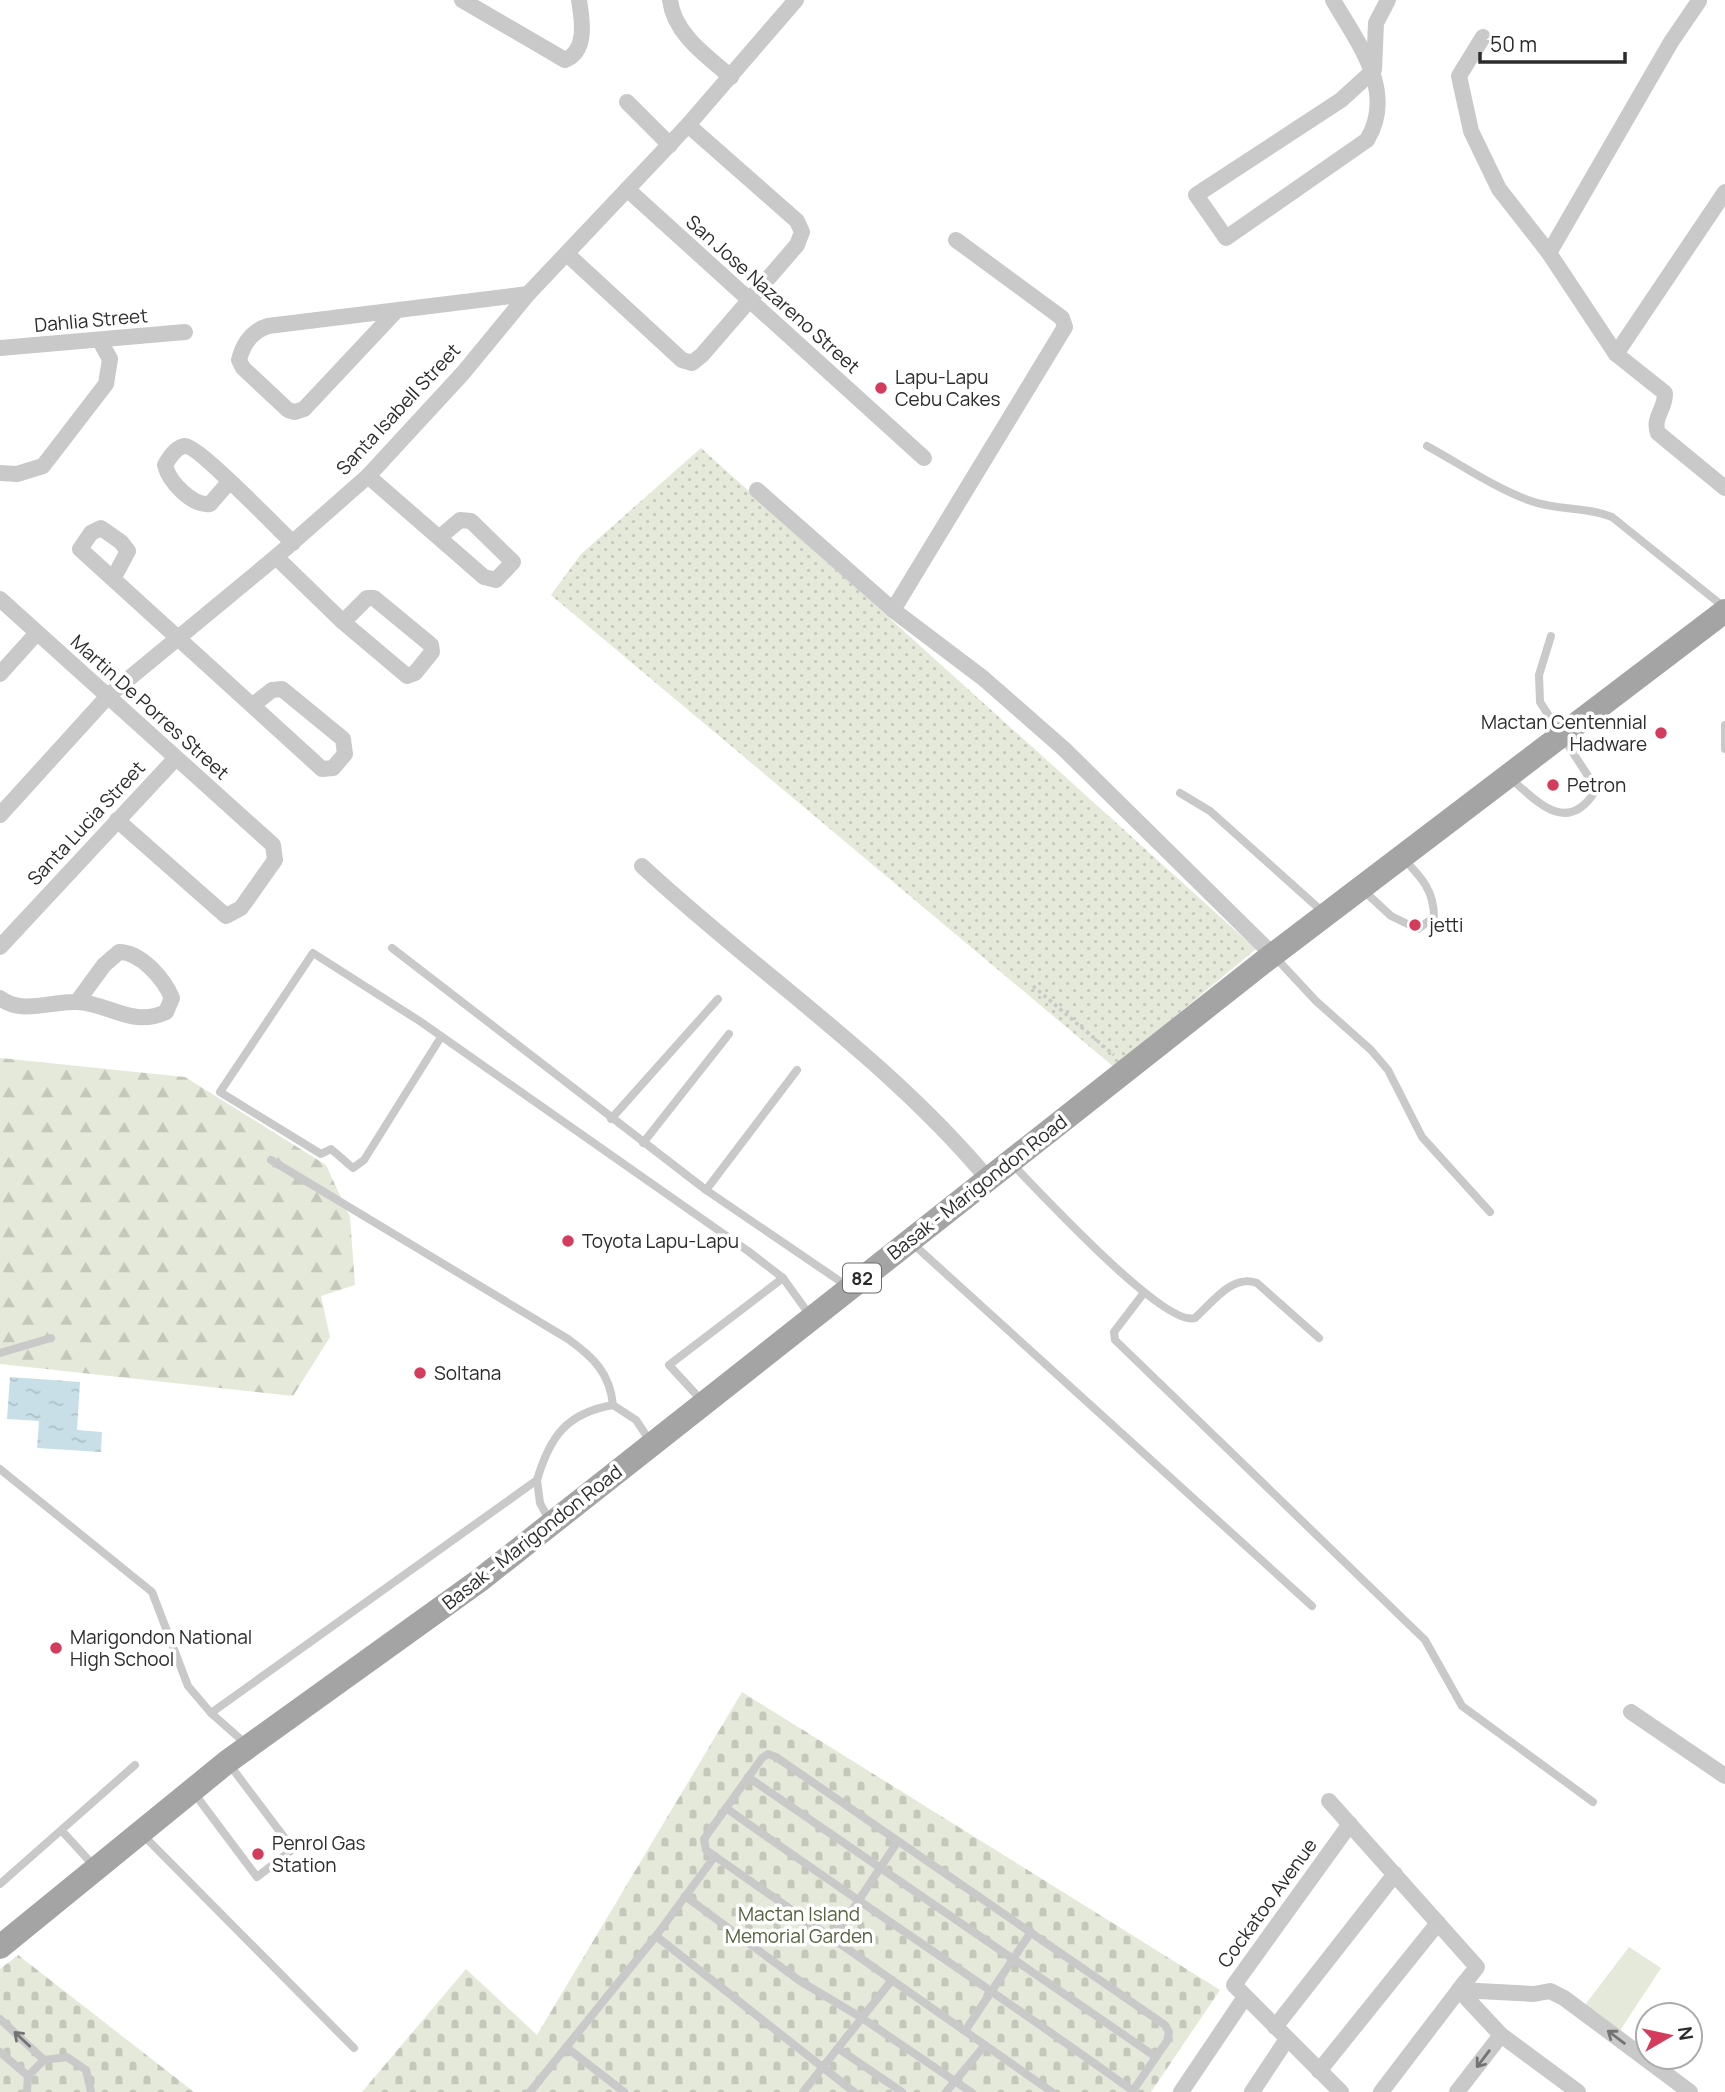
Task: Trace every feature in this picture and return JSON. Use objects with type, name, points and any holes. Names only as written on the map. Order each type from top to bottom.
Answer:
[{"type":"main road","name":"Basak - Marigondon Road","points":[[0,1947],[248,1746],[480,1580],[1401,855],[1725,609]]},
{"type":"street","points":[[462,0],[565,60],[579,47],[582,25],[579,0]]},
{"type":"street","points":[[670,0],[672,13],[687,37],[731,77]]},
{"type":"street","name":"Santa Isabell Street","points":[[0,815],[109,695],[293,543],[368,476],[463,373],[528,294],[688,125],[796,0]]},
{"type":"street","points":[[1333,0],[1374,70]]},
{"type":"street","points":[[1374,70],[1341,100],[1196,195],[1226,238],[1367,140],[1377,124],[1374,70],[1376,23],[1388,0]]},
{"type":"street","points":[[1549,253],[1671,41],[1699,1]]},
{"type":"street","points":[[1483,37],[1458,76],[1471,131],[1499,189],[1549,253],[1616,354],[1665,393],[1666,400],[1656,422],[1658,433],[1725,488]]},
{"type":"street","points":[[628,102],[670,145]]},
{"type":"street","points":[[567,254],[682,360],[692,363],[702,355],[797,245],[802,232],[797,221],[688,125]]},
{"type":"street","name":"San Jose Nazareno Street","points":[[627,189],[924,458]]},
{"type":"street","points":[[1616,354],[1725,192]]},
{"type":"street","points":[[893,610],[1065,327],[1062,318],[956,240]]},
{"type":"street","points":[[397,310],[304,409],[295,412],[288,410],[261,385],[239,360],[242,348],[258,329],[397,310],[528,294]]},
{"type":"street","name":"Dahlia Street","points":[[0,348],[185,332]]},
{"type":"street","points":[[0,474],[17,474],[43,466],[106,384],[110,359],[100,341]]},
{"type":"street","points":[[368,476],[440,537]]},
{"type":"street","points":[[230,481],[293,543]]},
{"type":"street","points":[[757,490],[893,610],[984,678],[1064,750],[1273,955]]},
{"type":"street","points":[[276,557],[343,622],[407,676],[415,673],[432,652],[431,645],[374,598],[367,598],[343,622]]},
{"type":"street","points":[[113,579],[321,769],[333,768],[345,754],[342,739],[282,689],[272,690],[253,705]]},
{"type":"street","name":"Martin De Porres Street","points":[[0,599],[273,845],[275,860],[241,908],[226,916],[117,820]]},
{"type":"street","points":[[0,674],[36,634]]},
{"type":"street","name":"Santa Lucia Street","points":[[0,947],[175,759]]},
{"type":"street","points":[[642,866],[732,946],[911,1094],[988,1179]]},
{"type":"street","points":[[0,999],[22,1007],[77,1002],[149,1019],[166,1012],[172,998],[165,981],[130,952],[119,952],[104,965],[77,1002]]},
{"type":"street","points":[[1631,1712],[1725,1776]]},
{"type":"street","points":[[1329,1801],[1477,1967],[1381,2092]]},
{"type":"street","name":"Cockatoo Avenue","points":[[1341,2092],[1234,1985],[1237,1976],[1350,1824]]},
{"type":"street","points":[[1275,2027],[1395,1874]]},
{"type":"street","points":[[1319,2071],[1438,1923]]},
{"type":"street","points":[[1459,1990],[1500,2035],[1578,2092]]},
{"type":"street","points":[[1459,1990],[1534,1994],[1550,1991],[1564,1998],[1690,2092]]},
{"type":"street","points":[[1181,2092],[1245,1997]]},
{"type":"street","points":[[1466,2089],[1500,2035]]},
{"type":"street","points":[[1252,2092],[1287,2039]]},
{"type":"lane","points":[[1427,446],[1526,500],[1552,507],[1594,510],[1612,517],[1725,609]]},
{"type":"lane","points":[[1506,775],[1547,810],[1562,814],[1589,800],[1594,793],[1592,782],[1559,736],[1540,702],[1539,675],[1551,636]]},
{"type":"lane","points":[[1725,725],[1725,749]]},
{"type":"lane","points":[[1180,793],[1210,811],[1326,915]]},
{"type":"lane","points":[[1361,888],[1401,923],[1418,929],[1434,917],[1434,898],[1426,883],[1401,855]]},
{"type":"lane","points":[[392,948],[706,1190],[850,1288]]},
{"type":"lane","points":[[441,1037],[364,1160],[354,1168],[331,1149],[321,1154],[220,1092],[313,953],[441,1037],[748,1251],[782,1278],[811,1317]]},
{"type":"lane","points":[[1273,955],[1316,1001],[1371,1050],[1388,1070],[1422,1137],[1490,1212]]},
{"type":"lane","points":[[611,1119],[719,999]]},
{"type":"lane","points":[[643,1143],[729,1034]]},
{"type":"lane","points":[[706,1190],[797,1070]]},
{"type":"lane","points":[[271,1160],[568,1339],[603,1370],[612,1387],[614,1405]]},
{"type":"lane","points":[[1010,1162],[1143,1294],[1177,1317],[1189,1320],[1237,1281],[1247,1280],[1257,1283],[1319,1338]]},
{"type":"lane","points":[[910,1241],[1312,1606]]},
{"type":"lane","points":[[704,1403],[669,1365],[782,1278]]},
{"type":"lane","points":[[1143,1294],[1114,1332],[1115,1340],[1425,1640],[1462,1706],[1593,1802]]},
{"type":"lane","points":[[0,1353],[51,1338]]},
{"type":"lane","points":[[551,1524],[540,1503],[537,1479],[552,1441],[571,1420],[591,1408],[614,1405],[636,1420],[652,1444]]},
{"type":"lane","points":[[0,1469],[152,1592],[188,1686],[211,1713],[248,1746]]},
{"type":"lane","points":[[211,1713],[537,1479]]},
{"type":"lane","points":[[726,1808],[858,1902],[993,1989],[1132,2091],[1167,2041],[1169,2032],[1165,2025],[776,1757],[768,1754],[762,1758],[748,1777],[726,1808],[704,1839],[706,1850],[1052,2092]]},
{"type":"lane","points":[[192,1790],[257,1877],[293,1849],[228,1762]]},
{"type":"lane","points":[[0,1884],[135,1765]]},
{"type":"lane","points":[[748,1777],[1156,2057]]},
{"type":"lane","points":[[62,1831],[96,1868]]},
{"type":"lane","points":[[141,1833],[354,2048]]},
{"type":"lane","points":[[833,1939],[898,1841]]},
{"type":"lane","points":[[530,2092],[656,1936],[715,1856]]},
{"type":"lane","points":[[685,1896],[800,1981],[862,2018],[971,2092]]},
{"type":"lane","points":[[965,2031],[1031,1932]]},
{"type":"lane","points":[[656,1936],[854,2092]]},
{"type":"lane","points":[[803,2092],[824,2069],[892,1980]]},
{"type":"lane","points":[[0,2019],[44,2060]]},
{"type":"lane","points":[[946,2092],[985,2045]]},
{"type":"lane","points":[[566,2047],[624,2092]]},
{"type":"lane","points":[[839,2049],[902,2092]]},
{"type":"lane","points":[[0,2052],[28,2076]]},
{"type":"lane","points":[[27,2092],[28,2076],[44,2060],[66,2057],[86,2070],[91,2092]]},
{"type":"path","points":[[1033,986],[1129,1068]]},
{"type":"green space","points":[[701,448],[1256,949],[1114,1067],[551,595],[581,554]]},
{"type":"green space","points":[[0,1058],[185,1077],[326,1165],[350,1217],[355,1285],[321,1296],[330,1337],[293,1396],[0,1364]]},
{"type":"green space","name":"Mactan Island Memorial Garden","points":[[742,1692],[1220,1990],[1151,2092],[362,2092],[466,1969],[537,2035]]},
{"type":"green space","points":[[1629,1947],[1661,1968],[1639,2001],[1634,2001],[1634,2009],[1619,2032],[1585,2005]]},
{"type":"green space","points":[[18,1955],[194,2092],[0,2092],[0,1969]]},
{"type":"water","points":[[10,1377],[80,1382],[77,1430],[102,1432],[101,1452],[37,1448],[39,1421],[7,1419]]},
{"type":"place","name":"Lapu-Lapu Cebu Cakes","points":[[881,388]]},
{"type":"place","name":"Mactan Centennial Hadware","points":[[1661,733]]},
{"type":"place","name":"Petron","points":[[1553,785]]},
{"type":"place","name":"jetti","points":[[1415,925]]},
{"type":"place","name":"Toyota Lapu-Lapu","points":[[568,1241]]},
{"type":"place","name":"Soltana","points":[[420,1373]]},
{"type":"place","name":"Marigondon National High School","points":[[56,1648]]},
{"type":"place","name":"Penrol Gas Station","points":[[258,1854]]}]
